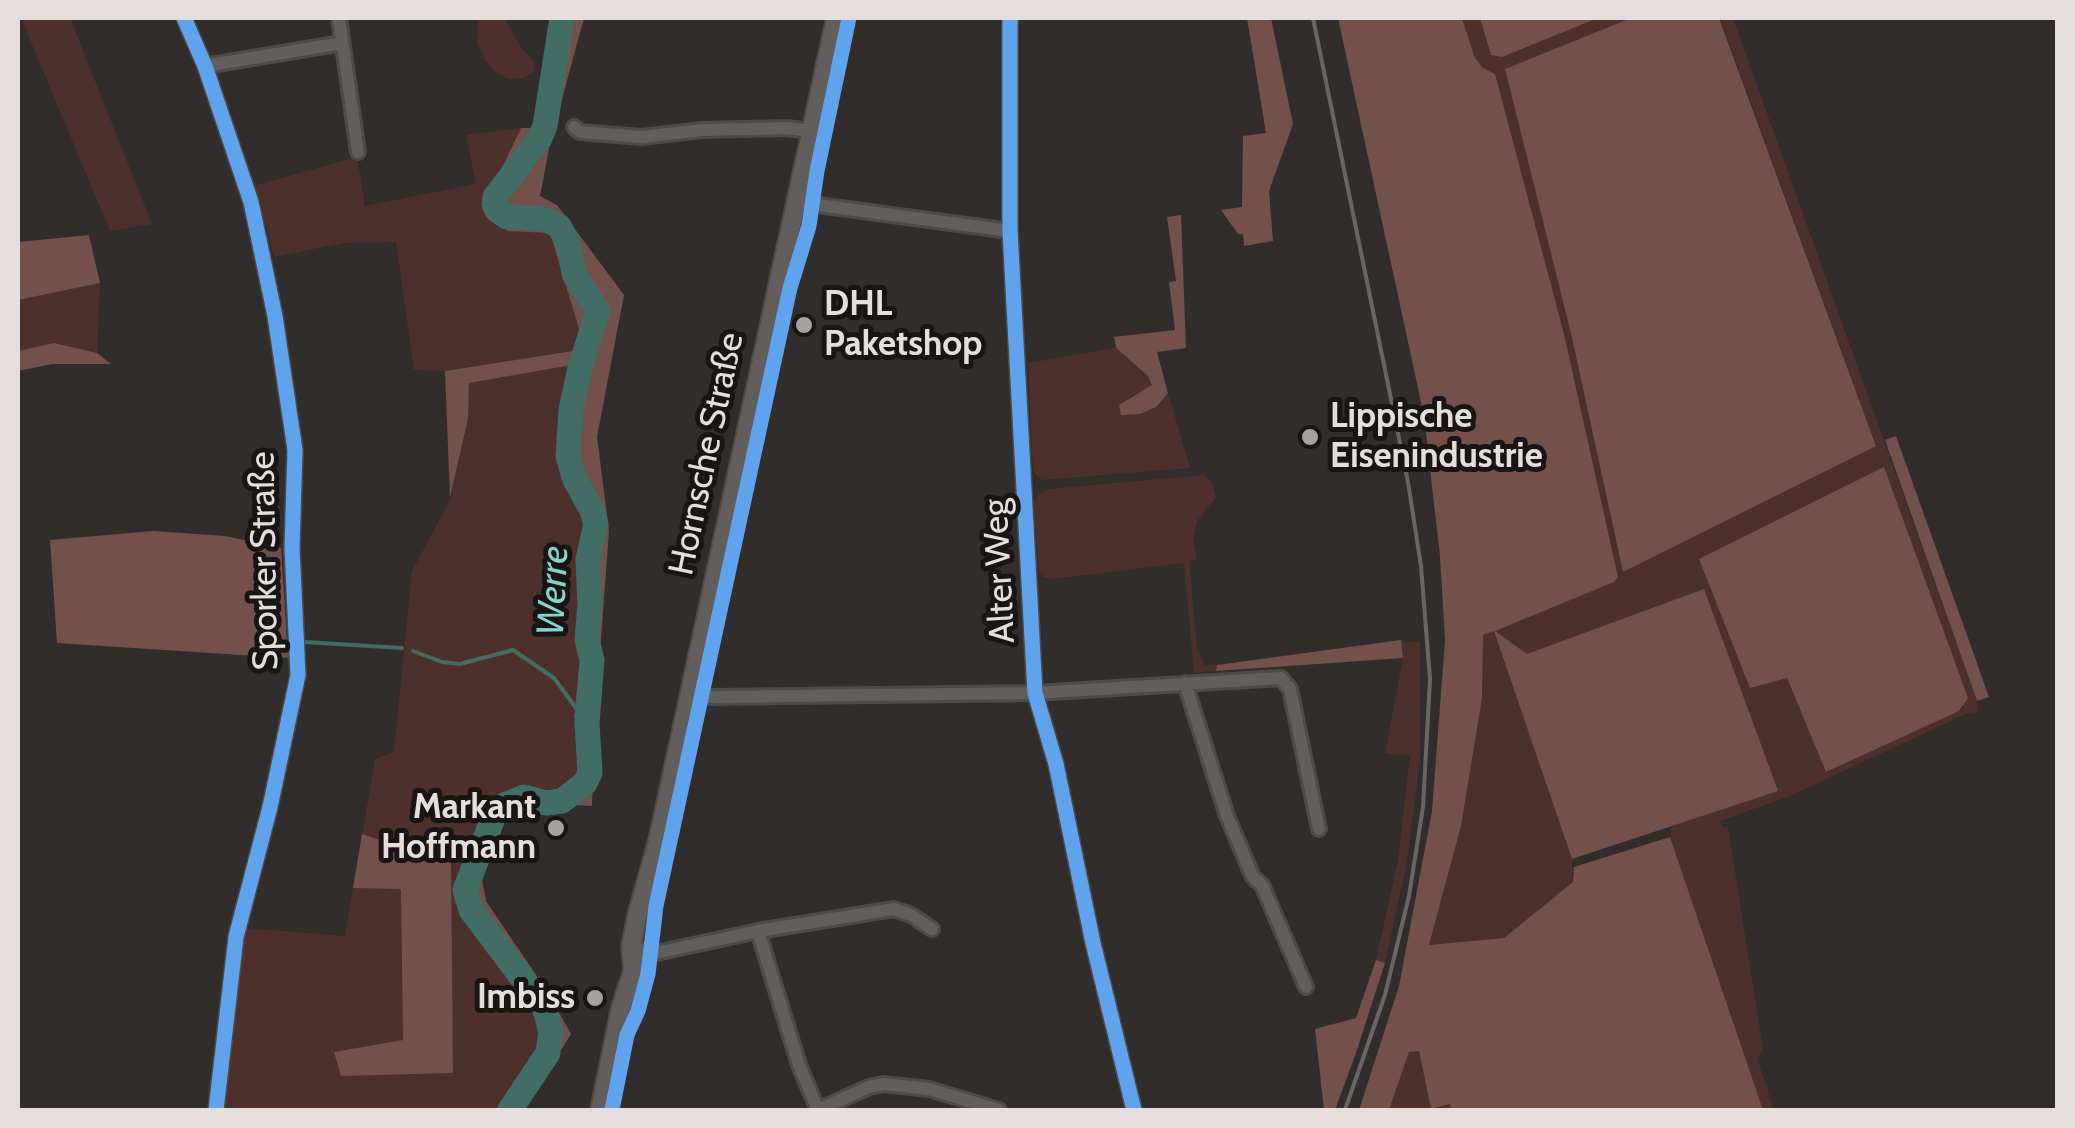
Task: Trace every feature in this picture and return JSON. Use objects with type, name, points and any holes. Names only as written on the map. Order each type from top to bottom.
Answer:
[{"type":"main road","name":"Hornsche Straße","points":[[600,1110],[836,18]]},
{"type":"street","name":"Sporker Straße","points":[[184,18],[251,202],[296,450],[292,548],[298,675],[236,937],[216,1110]]},
{"type":"street","points":[[339,18],[358,152]]},
{"type":"street","name":"Alter Weg","points":[[1010,18],[1010,231],[1035,693],[1056,764],[1093,943],[1134,1110]]},
{"type":"street","points":[[204,66],[342,43]]},
{"type":"street","points":[[574,127],[580,132],[642,137],[736,129],[811,131]]},
{"type":"street","points":[[796,202],[1010,231]]},
{"type":"street","points":[[689,693],[710,697],[1035,693],[1269,678],[1286,682],[1319,828]]},
{"type":"street","points":[[1185,683],[1227,816],[1306,987]]},
{"type":"street","points":[[635,954],[894,910],[912,915],[932,929]]},
{"type":"street","points":[[758,931],[799,1065],[818,1110],[884,1084],[930,1089],[999,1110]]},
{"type":"shaded area","points":[[21,18],[70,18],[152,224],[110,231]]},
{"type":"shaded area","points":[[478,18],[504,18],[535,62],[533,72],[523,78],[508,79],[496,72],[477,42]]},
{"type":"shaded area","points":[[552,18],[584,18],[558,114],[535,110]]},
{"type":"shaded area","points":[[1247,18],[1271,18],[1293,124],[1269,191],[1273,241],[1244,246],[1243,234],[1238,234],[1221,210],[1242,207],[1243,136],[1266,133]]},
{"type":"shaded area","points":[[1338,18],[1462,18],[1475,58],[1495,74],[1564,334],[1618,577],[1495,631],[1527,654],[1704,589],[1778,791],[1572,859],[1494,631],[1483,635],[1482,698],[1461,826],[1429,945],[1504,938],[1573,882],[1574,867],[1670,837],[1763,1110],[1451,1110],[1450,1104],[1431,1109],[1419,1051],[1409,1052],[1389,1110],[1359,1110],[1399,986],[1432,811],[1445,641],[1424,416]]},
{"type":"shaded area","points":[[1462,18],[1480,18],[1491,55],[1502,56],[1598,18],[1631,18],[1505,69],[1572,338],[1623,572],[1876,445],[1720,18],[1733,18],[1977,701],[1977,714],[1968,713],[1790,796],[1720,821],[1724,828],[1728,827],[1763,1049],[1757,1058],[1774,1110],[1763,1110],[1670,837],[1672,826],[1778,790],[1583,634],[1527,654],[1495,632],[1572,859],[1573,882],[1504,938],[1429,945],[1461,826],[1482,698],[1482,635],[1614,582],[1618,577],[1483,68],[1475,58]],"holes":[[[1716,552],[1964,707],[1827,772],[1786,677],[1699,559]]]},
{"type":"shaded area","points":[[1480,18],[1598,18],[1502,57],[1491,55]]},
{"type":"shaded area","points":[[1631,18],[1719,18],[1876,446],[1623,572],[1572,338],[1505,69]]},
{"type":"shaded area","points":[[521,128],[486,200],[550,233],[585,349],[445,371],[414,370],[396,242],[343,243],[274,257],[256,185],[357,157],[365,206],[476,184],[466,135]]},
{"type":"shaded area","points":[[521,128],[553,128],[540,196],[557,205],[624,295],[597,437],[609,531],[595,721],[574,718],[594,527],[575,458],[572,409],[583,363],[469,383],[468,419],[450,498],[445,371],[585,349],[550,233],[507,231],[486,200]]},
{"type":"shaded area","points":[[1181,215],[1186,348],[1157,352],[1168,393],[1156,407],[1140,414],[1121,415],[1119,405],[1152,385],[1148,376],[1116,348],[1114,337],[1175,330],[1169,282],[1176,281],[1167,217]]},
{"type":"shaded area","points":[[89,235],[100,283],[18,300],[18,242]]},
{"type":"shaded area","points":[[100,283],[97,353],[54,343],[18,351],[18,300]]},
{"type":"shaded area","points":[[54,343],[97,353],[111,364],[52,364],[18,371],[18,351]]},
{"type":"shaded area","points":[[1116,348],[1149,376],[1153,385],[1129,397],[1156,407],[1168,393],[1190,468],[1042,480],[1033,471],[1028,363]]},
{"type":"shaded area","points":[[583,362],[575,457],[594,527],[574,717],[595,724],[593,773],[554,792],[523,789],[469,858],[502,953],[529,990],[541,1019],[542,1030],[531,1070],[507,1110],[226,1110],[224,1095],[245,928],[345,936],[375,759],[394,752],[412,571],[451,498],[468,419],[469,383]]},
{"type":"shaded area","points":[[1896,436],[1989,697],[1977,701],[1885,440]]},
{"type":"shaded area","points":[[1884,467],[1968,698],[1959,711],[1826,772],[1787,678],[1750,688],[1699,559]]},
{"type":"shaded area","points":[[1204,475],[1212,483],[1216,497],[1197,521],[1193,540],[1197,559],[1189,561],[1197,647],[1204,665],[1217,665],[1216,671],[1194,673],[1184,563],[1044,577],[1039,573],[1034,502],[1049,489]]},
{"type":"shaded area","points":[[153,531],[225,536],[281,548],[288,658],[57,643],[50,540]]},
{"type":"shaded area","points":[[1401,640],[1420,641],[1420,762],[1406,867],[1385,963],[1376,960],[1398,861],[1410,755],[1385,754],[1403,658]]},
{"type":"shaded area","points":[[1401,640],[1403,658],[1216,671],[1217,665]]},
{"type":"shaded area","points":[[593,773],[592,806],[552,804],[514,810],[488,839],[482,879],[486,901],[571,1034],[524,1110],[507,1110],[531,1070],[542,1030],[541,1019],[529,990],[502,953],[469,895],[469,858],[494,804],[506,791],[554,792]]},
{"type":"shaded area","points":[[362,834],[451,863],[453,1073],[341,1076],[334,1052],[403,1040],[401,889],[353,888]]},
{"type":"shaded area","points":[[1376,960],[1385,963],[1356,1053],[1335,1110],[1324,1110],[1315,1029],[1356,1018]]},
{"type":"shaded area","points":[[1409,1051],[1419,1051],[1431,1109],[1450,1104],[1451,1110],[1389,1110]]},
{"type":"waterway","name":"Werre","points":[[510,1110],[548,1053],[551,1031],[544,1007],[471,910],[465,890],[497,808],[524,797],[546,803],[562,801],[585,783],[590,773],[587,723],[592,660],[587,640],[588,559],[596,524],[568,456],[571,410],[598,311],[574,274],[569,245],[559,226],[542,218],[507,217],[494,204],[545,126],[562,18]]},
{"type":"waterway","points":[[304,642],[402,648]]},
{"type":"waterway","points":[[413,651],[460,664],[513,650],[554,678],[587,723]]},
{"type":"railway","points":[[1313,18],[1408,482],[1421,566],[1430,679],[1423,807],[1409,896],[1385,995],[1345,1110]]},
{"type":"cycle path","points":[[184,18],[205,66],[251,202],[275,316],[295,450],[292,548],[298,675],[270,807],[236,937],[216,1110]]},
{"type":"cycle path","points":[[612,1110],[627,1035],[648,974],[656,906],[790,288],[809,226],[849,18]]},
{"type":"cycle path","points":[[1010,18],[1010,231],[1035,693],[1056,764],[1093,943],[1134,1110]]},
{"type":"place","name":"DHL Paketshop","points":[[804,325]]},
{"type":"place","name":"Lippische Eisenindustrie","points":[[1310,437]]},
{"type":"place","name":"Markant Hoffmann","points":[[556,828]]},
{"type":"place","name":"Imbiss","points":[[595,998]]}]
